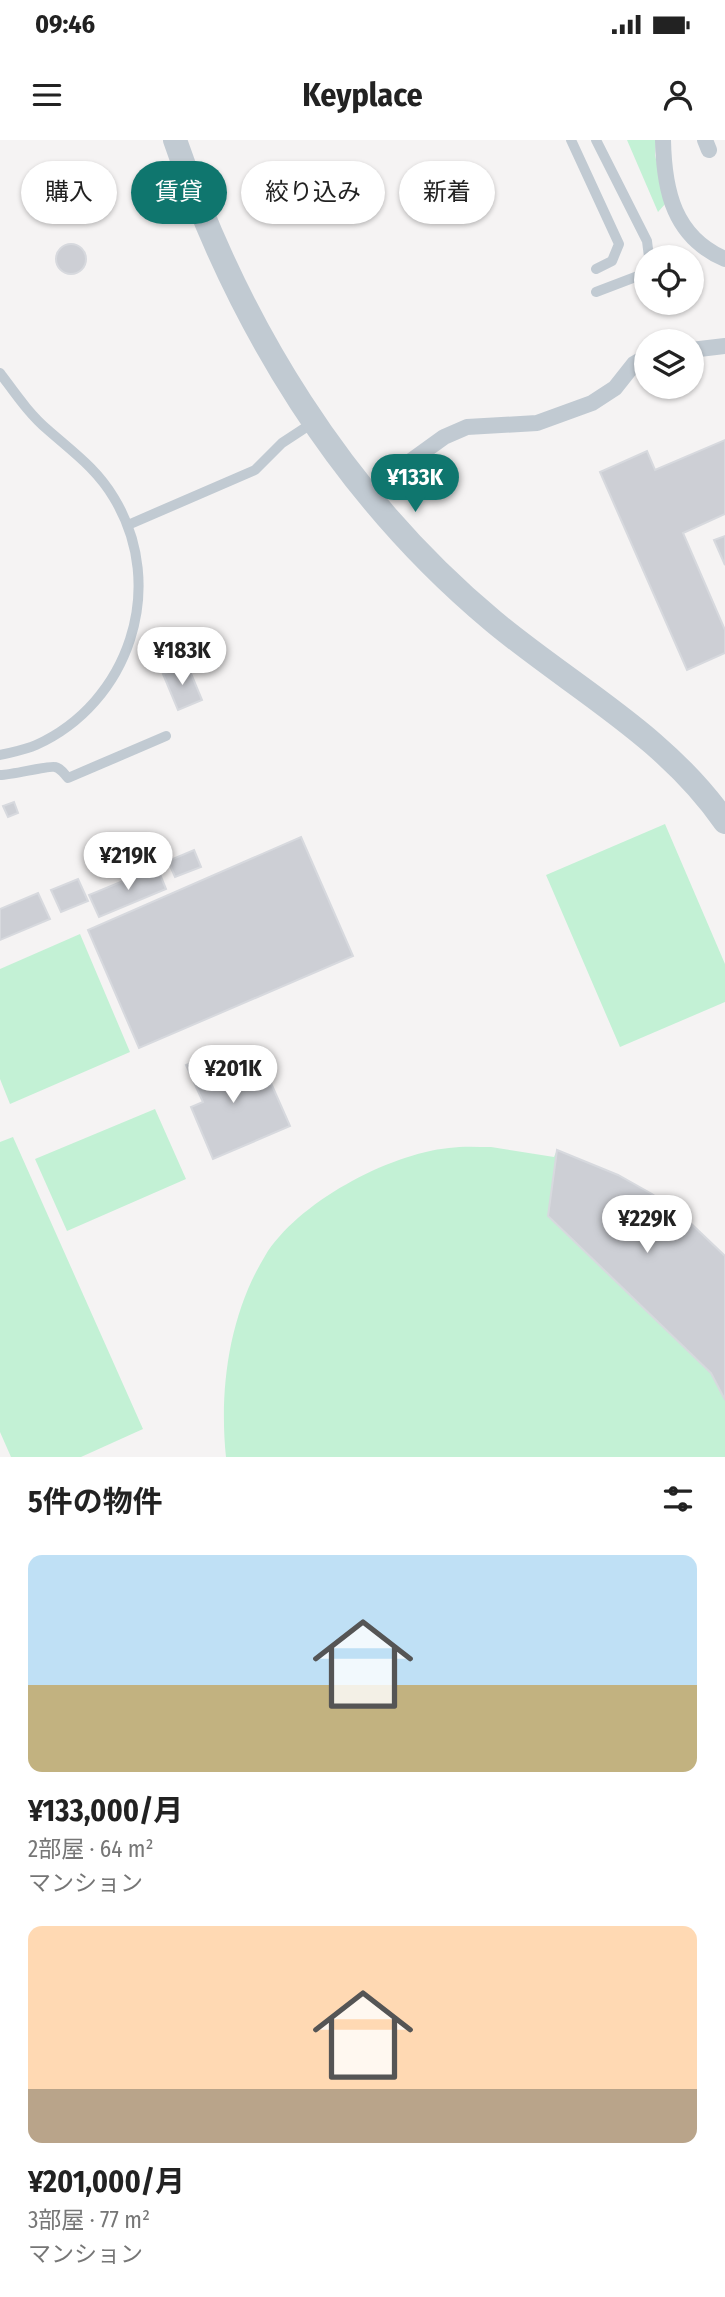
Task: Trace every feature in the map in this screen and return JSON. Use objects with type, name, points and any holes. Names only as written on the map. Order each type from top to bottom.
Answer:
[{"type":"street","points":[[175,140],[193,194],[235,290],[283,375],[368,494],[431,564],[499,626],[636,727],[664,753],[725,822]]},
{"type":"street","points":[[663,140],[663,164],[674,212],[701,247],[725,259]]},
{"type":"street","points":[[704,348],[725,346]]},
{"type":"street","points":[[390,476],[444,437],[467,427],[537,423],[592,403],[615,388],[634,364]]},
{"type":"lane","points":[[571,140],[619,244],[612,261],[596,269]]},
{"type":"lane","points":[[596,140],[648,245]]},
{"type":"lane","points":[[596,292],[634,278]]},
{"type":"lane","points":[[0,373],[24,407],[100,476],[128,525],[136,550],[141,597],[129,643],[116,675],[94,704],[67,727],[35,746],[0,755]]},
{"type":"lane","points":[[128,525],[255,470],[282,443],[314,422]]},
{"type":"lane","points":[[0,775],[32,772],[51,766],[58,767],[68,778],[166,736]]},
{"type":"green space","points":[[627,140],[656,140],[655,155],[666,203],[658,212]]},
{"type":"green space","points":[[665,824],[725,964],[725,1002],[620,1047],[546,875]]},
{"type":"green space","points":[[80,934],[130,1052],[10,1104],[0,1079],[0,969]]},
{"type":"green space","points":[[155,1109],[186,1179],[67,1231],[35,1159]]},
{"type":"green space","points":[[13,1137],[143,1429],[81,1457],[11,1457],[0,1432],[0,1142]]},
{"type":"green space","points":[[454,1147],[491,1147],[554,1157],[557,1150],[618,1175],[681,1214],[725,1256],[725,1457],[226,1457],[224,1406],[229,1354],[235,1328],[253,1279],[280,1236],[321,1200],[372,1171],[425,1152]]},
{"type":"building","points":[[71,244],[81,249],[86,259],[81,269],[71,274],[61,269],[56,259],[61,249]]},
{"type":"building","points":[[725,440],[725,514],[683,533],[725,630],[725,653],[687,670],[600,472],[647,451],[655,470]]},
{"type":"building","points":[[725,536],[725,565],[714,540]]},
{"type":"building","points":[[187,664],[202,700],[178,710],[163,674]]},
{"type":"building","points":[[14,802],[18,813],[8,817],[3,806]]},
{"type":"building","points":[[301,837],[353,956],[139,1048],[88,930]]},
{"type":"building","points":[[194,850],[201,867],[175,877],[168,861]]},
{"type":"building","points":[[157,867],[166,889],[99,917],[89,895]]},
{"type":"building","points":[[78,879],[88,901],[61,912],[51,890]]},
{"type":"building","points":[[38,893],[50,919],[0,940],[0,909]]},
{"type":"building","points":[[219,1051],[224,1061],[237,1055],[243,1068],[237,1070],[244,1084],[267,1074],[290,1126],[213,1159],[191,1107],[203,1102],[186,1065]]},
{"type":"building","points":[[557,1150],[618,1175],[652,1194],[681,1214],[725,1256],[725,1400],[711,1373],[548,1216]]}]
